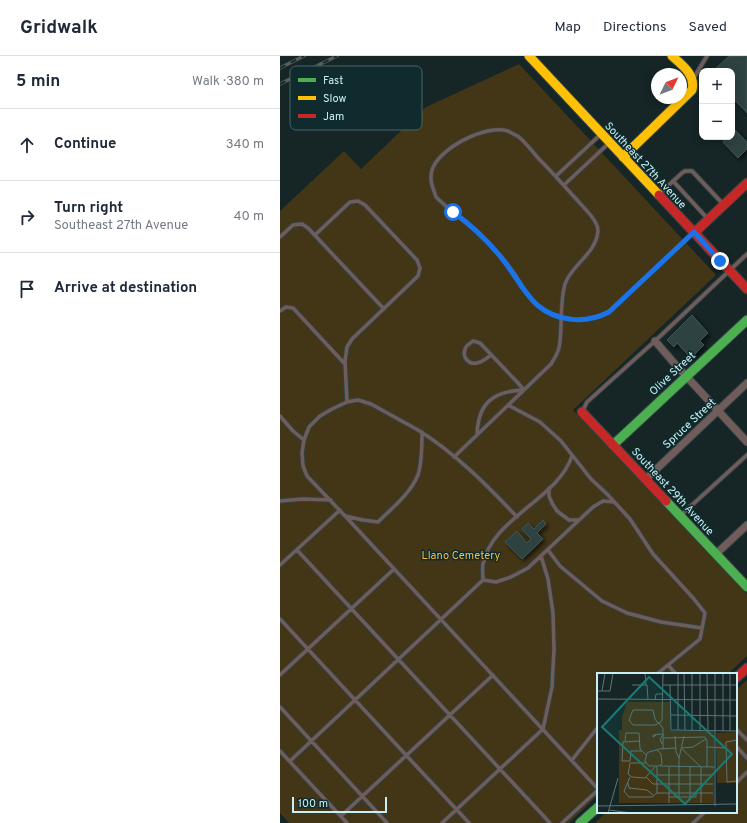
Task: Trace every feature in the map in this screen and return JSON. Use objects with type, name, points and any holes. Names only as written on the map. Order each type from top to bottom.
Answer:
[{"type":"street","name":"Southeast 27th Avenue","points":[[529,56],[747,289]]},
{"type":"street","points":[[623,157],[692,90],[694,83],[672,56]]},
{"type":"street","points":[[694,232],[747,183]]},
{"type":"street","name":"Olive Street","points":[[613,444],[747,320]]},
{"type":"street","points":[[655,341],[747,442]]},
{"type":"street","name":"Spruce Street","points":[[646,479],[747,383]]},
{"type":"street","name":"Southeast 29th Avenue","points":[[582,412],[747,587]]},
{"type":"street","points":[[716,554],[747,526]]},
{"type":"street","points":[[737,677],[747,668]]},
{"type":"street","points":[[580,823],[597,808]]},
{"type":"lane","points":[[694,83],[707,56]]},
{"type":"lane","points":[[454,457],[551,364],[559,349],[561,317],[565,284],[571,273],[596,242],[598,229],[594,220],[556,176],[519,137],[508,132],[496,129],[483,131],[466,138],[439,159],[432,169],[431,177],[432,187],[436,197],[488,242],[537,305],[553,315],[561,317],[569,320],[590,320],[609,312],[694,232]]},
{"type":"lane","points":[[556,176],[601,134]]},
{"type":"lane","points":[[564,185],[609,143]]},
{"type":"lane","points":[[658,195],[684,171],[692,171],[724,204]]},
{"type":"lane","points":[[673,181],[708,219]]},
{"type":"lane","points":[[314,235],[350,202],[358,201],[365,205],[417,260],[420,268],[418,276],[352,339],[347,347],[345,363],[347,402]]},
{"type":"lane","points":[[280,237],[293,225],[302,224],[308,228],[384,309]]},
{"type":"lane","points":[[582,412],[587,402],[655,341],[747,254]]},
{"type":"lane","points":[[280,311],[286,307],[293,308],[345,363]]},
{"type":"lane","points":[[491,355],[477,364],[470,363],[465,359],[464,352],[466,346],[473,341],[480,343],[524,390]]},
{"type":"lane","points":[[477,435],[477,423],[480,413],[489,401],[510,390],[524,390]]},
{"type":"lane","points":[[516,517],[492,490],[433,439],[371,404],[358,400],[347,402],[320,416],[309,427],[304,440],[302,453],[303,466],[307,476],[331,500],[597,788]]},
{"type":"lane","points":[[508,405],[540,422],[560,441],[591,479],[630,519],[653,554],[705,613],[700,640],[658,673]]},
{"type":"lane","points":[[280,416],[293,431],[304,440]]},
{"type":"lane","points":[[345,516],[378,522],[407,494],[418,475],[422,448],[422,432]]},
{"type":"lane","points":[[290,761],[483,580],[483,564],[488,551],[496,538],[516,517],[562,477],[569,466],[572,456]]},
{"type":"lane","points":[[681,516],[747,456]]},
{"type":"lane","points":[[549,488],[549,496],[557,510],[569,520],[579,520]]},
{"type":"lane","points":[[280,501],[303,499],[331,500]]},
{"type":"lane","points":[[483,580],[496,582],[512,577],[528,568],[593,507],[602,501],[614,502]]},
{"type":"lane","points":[[280,565],[340,510]]},
{"type":"lane","points":[[297,550],[550,823]]},
{"type":"lane","points":[[548,550],[560,566],[602,601],[628,613],[661,622],[702,628]]},
{"type":"lane","points":[[442,823],[543,729],[552,687],[554,649],[553,613],[548,579],[541,556]]},
{"type":"lane","points":[[280,675],[394,569]]},
{"type":"lane","points":[[280,620],[469,823]]},
{"type":"lane","points":[[668,665],[675,673]]},
{"type":"lane","points":[[341,816],[493,675]]},
{"type":"lane","points":[[280,707],[387,823]]},
{"type":"lane","points":[[572,760],[597,728]]},
{"type":"lane","points":[[737,730],[747,740]]},
{"type":"lane","points":[[737,747],[747,758]]},
{"type":"lane","points":[[280,751],[347,823]]},
{"type":"lane","points":[[737,782],[747,772]]},
{"type":"lane","points":[[744,776],[747,779]]},
{"type":"lane","points":[[562,823],[597,790]]},
{"type":"lane","points":[[693,823],[704,813]]},
{"type":"green space","name":"Llano Cemetery","points":[[519,64],[716,275],[573,410],[747,594],[747,656],[729,673],[597,673],[597,796],[569,823],[289,823],[280,813],[280,211],[344,151],[361,169],[402,130],[422,130],[422,111],[426,107]]},
{"type":"green space","points":[[747,680],[747,823],[595,823],[605,813],[737,813],[737,689]]},
{"type":"building","points":[[729,56],[747,56],[747,113],[735,100],[735,68],[716,68]]},
{"type":"building","points":[[735,130],[747,142],[747,149],[738,158],[723,142],[725,140],[735,140]]},
{"type":"building","points":[[692,315],[708,333],[700,341],[704,345],[691,358],[677,343],[674,347],[667,340]]},
{"type":"building","points":[[543,520],[546,524],[537,533],[543,539],[522,559],[505,542],[517,531],[527,543],[531,539],[522,529],[528,523],[534,529]]},
{"type":"railway","points":[[280,68],[304,56]]},
{"type":"railway","points":[[317,66],[337,56]]},
{"type":"railway","points":[[280,84],[290,79]]},
{"type":"traffic: fast","points":[[613,445],[747,320]]},
{"type":"traffic: fast","points":[[666,501],[747,587]]},
{"type":"traffic: fast","points":[[580,823],[597,808]]},
{"type":"traffic: slow","points":[[529,56],[659,195]]},
{"type":"traffic: slow","points":[[623,157],[692,90],[693,85],[690,75],[672,56]]},
{"type":"traffic: jam","points":[[694,233],[747,183]]},
{"type":"traffic: jam","points":[[659,195],[747,289]]},
{"type":"traffic: jam","points":[[582,412],[666,501]]},
{"type":"traffic: jam","points":[[737,677],[747,668]]},
{"type":"route","points":[[453,212],[488,242],[537,305],[553,315],[569,320],[590,320],[609,312],[694,232],[720,261]]}]
